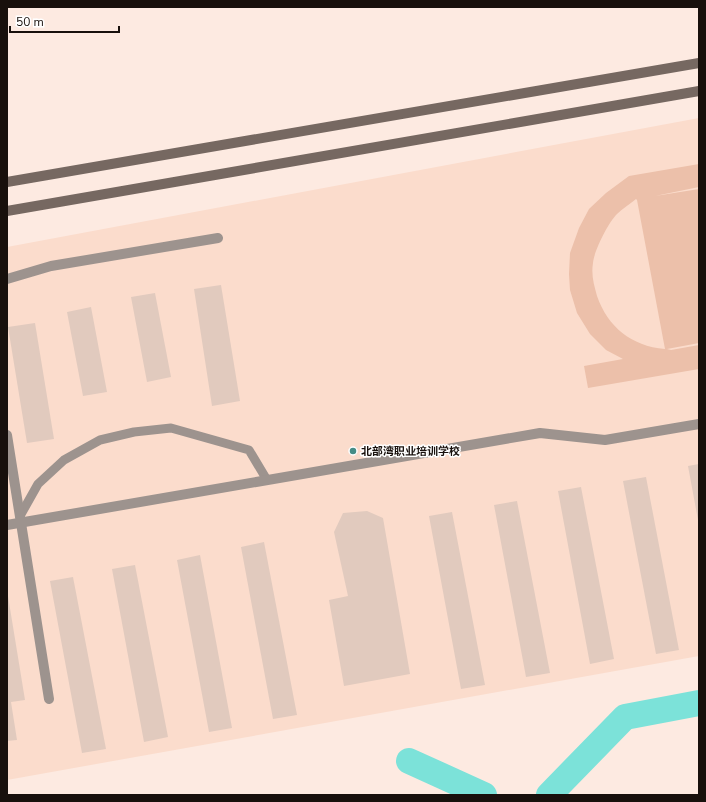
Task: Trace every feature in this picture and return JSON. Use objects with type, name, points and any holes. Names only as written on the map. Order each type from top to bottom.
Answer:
[{"type":"street","points":[[7,182],[699,63]]},
{"type":"street","points":[[7,211],[699,92]]},
{"type":"street","points":[[7,280],[51,266],[218,238]]},
{"type":"street","points":[[7,525],[20,519],[267,480],[540,433],[605,440],[699,424]]},
{"type":"street","points":[[7,435],[49,699]]},
{"type":"lane","points":[[20,519],[38,484],[64,460],[100,440],[134,432],[171,428],[249,450],[267,480]]},
{"type":"shaded area","name":"北部湾职业培训学校","points":[[699,118],[699,656],[7,780],[7,247]]},
{"type":"shaded area","points":[[699,164],[699,187],[655,196],[699,189],[699,343],[667,349],[671,350],[699,345],[699,369],[588,388],[584,366],[623,359],[606,350],[590,334],[577,313],[570,290],[570,253],[579,228],[589,209],[606,193],[629,176]],"holes":[[[636,199],[665,349],[642,344],[631,339],[614,326],[602,307],[597,296],[593,280],[592,267],[594,258],[606,230],[613,218],[621,210]]]},
{"type":"building","points":[[221,285],[240,401],[212,406],[194,289]]},
{"type":"building","points":[[155,293],[171,377],[147,382],[131,297]]},
{"type":"building","points":[[91,307],[107,392],[83,396],[67,312]]},
{"type":"building","points":[[35,323],[54,439],[27,443],[8,327]]},
{"type":"building","points":[[699,464],[699,520],[698,520],[688,466]]},
{"type":"building","points":[[646,477],[679,650],[656,654],[623,481]]},
{"type":"building","points":[[581,487],[614,659],[590,664],[558,491]]},
{"type":"building","points":[[517,501],[550,673],[526,677],[494,505]]},
{"type":"building","points":[[367,511],[383,518],[410,674],[344,686],[329,600],[348,596],[334,532],[343,513]]},
{"type":"building","points":[[452,512],[485,685],[461,689],[429,516]]},
{"type":"building","points":[[264,542],[297,715],[273,719],[241,547]]},
{"type":"building","points":[[200,555],[232,728],[209,732],[177,560]]},
{"type":"building","points":[[135,565],[168,737],[144,742],[112,569]]},
{"type":"building","points":[[73,577],[106,749],[82,753],[50,581]]},
{"type":"building","points":[[7,590],[25,700],[11,702],[17,740],[7,741]]},
{"type":"waterway","points":[[549,795],[625,717],[699,703]]},
{"type":"waterway","points":[[409,761],[484,795]]},
{"type":"place","name":"北部湾职业培训学校","points":[[353,451]]}]
